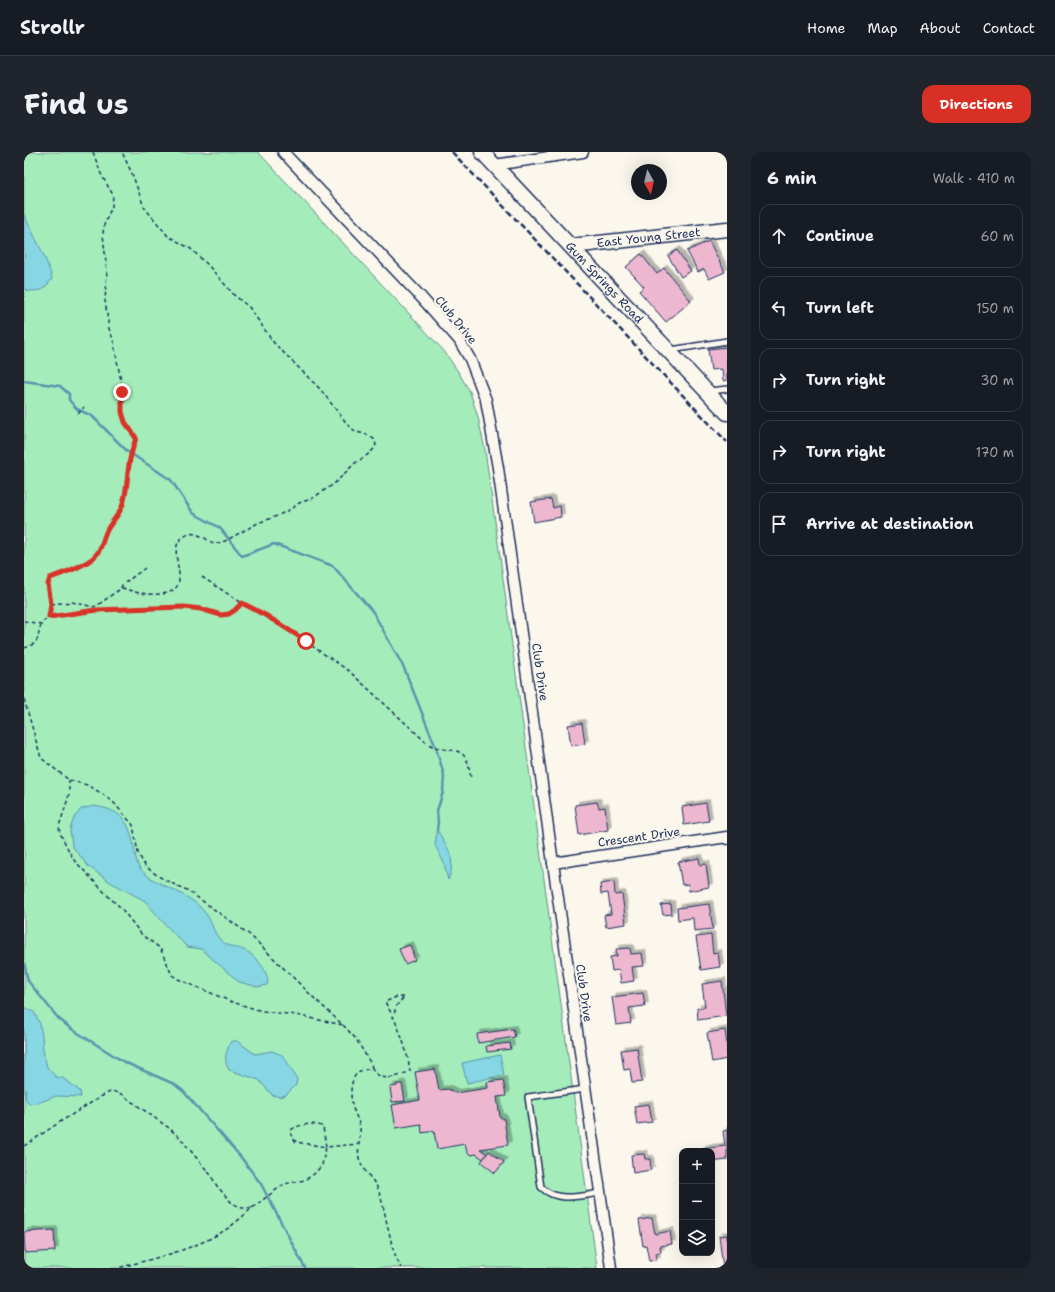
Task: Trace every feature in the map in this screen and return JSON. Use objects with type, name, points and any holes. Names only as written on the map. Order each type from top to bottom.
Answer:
[{"type":"street","name":"Club Drive","points":[[283,152],[445,323],[459,340],[479,380],[486,400],[498,468],[611,1268]]},
{"type":"street","name":"Gum Springs Road","points":[[482,152],[727,413]]},
{"type":"street","points":[[494,165],[583,152]]},
{"type":"street","name":"East Young Street","points":[[571,246],[727,229]]},
{"type":"street","name":"Crescent Drive","points":[[553,863],[727,837],[727,839]]},
{"type":"lane","points":[[668,350],[727,341]]},
{"type":"lane","points":[[707,392],[727,389]]},
{"type":"lane","points":[[585,1089],[528,1097],[536,1156],[541,1187],[545,1191],[555,1196],[568,1198],[600,1193]]},
{"type":"path","points":[[24,648],[34,645],[38,640],[42,624],[49,617],[51,604],[48,584],[50,578],[86,563],[96,555],[107,530],[123,505],[129,476],[129,464],[136,438],[125,422],[122,412],[122,381],[115,344],[110,329],[106,300],[107,272],[103,234],[104,225],[112,206],[113,195],[101,174],[93,152]]},
{"type":"path","points":[[51,604],[72,602],[94,607],[104,602],[116,591],[123,588],[132,592],[151,594],[165,593],[174,589],[179,581],[180,572],[177,549],[179,541],[186,535],[194,533],[214,544],[225,541],[258,523],[291,509],[299,503],[311,499],[334,484],[355,463],[370,453],[376,445],[374,439],[365,434],[356,432],[348,425],[320,389],[274,343],[249,307],[235,296],[207,264],[191,249],[168,236],[144,207],[133,176],[122,152]]},
{"type":"path","points":[[78,414],[84,407]]},
{"type":"path","points":[[121,589],[122,584],[145,568]]},
{"type":"path","points":[[202,577],[242,603],[287,629],[349,671],[428,744],[436,748],[458,750],[463,753],[468,765],[470,779]]},
{"type":"path","points":[[49,617],[96,610],[184,607],[201,609],[221,615],[229,614],[242,603]]},
{"type":"path","points":[[24,621],[42,624]]},
{"type":"path","points":[[24,699],[41,758],[69,780],[87,785],[114,803],[133,825],[138,853],[145,866],[158,876],[187,890],[250,935],[312,997],[344,1026],[356,1039],[375,1073],[383,1078],[397,1077],[410,1071],[408,1059],[394,1017],[384,1002],[396,997],[405,997],[398,1002],[394,1008],[394,1017]]},
{"type":"path","points":[[69,780],[69,794],[59,826],[60,833],[69,851],[74,860],[121,908],[142,935],[160,948],[172,975],[232,1002],[262,1011],[296,1015],[344,1026]]},
{"type":"path","points":[[372,1068],[360,1072],[355,1077],[350,1096],[360,1130],[358,1144],[359,1159],[366,1173],[375,1183],[379,1191],[390,1237],[401,1268]]},
{"type":"path","points":[[24,1146],[60,1122],[112,1091],[121,1094],[169,1128],[180,1138],[232,1203],[242,1208],[252,1208]]},
{"type":"path","points":[[118,1268],[167,1255],[216,1236],[284,1184],[305,1180],[314,1174],[322,1165],[326,1147],[323,1127],[320,1125],[299,1126],[291,1130],[291,1135],[296,1142],[326,1147],[358,1144]]},
{"type":"green space","points":[[24,152],[258,152],[444,351],[470,392],[478,417],[485,450],[597,1268],[24,1268]]},
{"type":"water","points":[[24,214],[43,254],[52,279],[41,290],[27,291],[24,287]]},
{"type":"water","points":[[94,806],[111,810],[123,818],[130,830],[137,863],[140,868],[151,878],[196,903],[208,917],[215,933],[222,942],[250,953],[258,961],[267,976],[267,985],[258,987],[239,982],[201,949],[187,947],[145,901],[110,882],[88,866],[72,846],[70,829],[74,818],[81,809]]},
{"type":"water","points":[[437,830],[445,842],[450,854],[452,866],[448,880],[444,863],[435,845]]},
{"type":"water","points":[[24,1007],[34,1012],[40,1024],[43,1050],[47,1067],[56,1077],[63,1078],[80,1091],[81,1097],[56,1096],[38,1103],[29,1104],[25,1098]]},
{"type":"water","points":[[231,1041],[237,1041],[255,1054],[272,1051],[282,1055],[297,1079],[296,1085],[286,1095],[280,1097],[272,1095],[259,1080],[229,1070],[226,1063],[226,1056]]},
{"type":"water","points":[[500,1055],[504,1075],[467,1083],[462,1063]]},
{"type":"building","points":[[709,241],[725,272],[709,279],[704,269],[698,272],[687,251]]},
{"type":"building","points":[[677,250],[691,271],[681,277],[668,256]]},
{"type":"building","points":[[641,254],[657,274],[664,268],[691,301],[666,322],[639,291],[644,287],[626,267]]},
{"type":"building","points":[[727,347],[727,380],[723,381],[722,369],[711,370],[708,349]]},
{"type":"building","points":[[551,499],[553,508],[560,506],[561,517],[534,522],[531,502]]},
{"type":"building","points":[[582,723],[585,744],[571,746],[568,725]]},
{"type":"building","points":[[597,802],[599,808],[605,807],[608,830],[579,835],[575,805]]},
{"type":"building","points":[[706,803],[709,821],[684,825],[682,807]]},
{"type":"building","points":[[699,858],[700,865],[706,864],[709,887],[689,891],[688,884],[682,885],[678,862]]},
{"type":"building","points":[[614,882],[615,895],[622,894],[626,924],[606,927],[604,915],[611,914],[608,893],[601,894],[600,884]]},
{"type":"building","points":[[671,904],[672,914],[663,915],[661,905]]},
{"type":"building","points":[[709,904],[713,929],[694,931],[693,918],[678,920],[677,908]]},
{"type":"building","points":[[711,935],[713,954],[718,953],[720,967],[701,970],[696,937]]},
{"type":"building","points":[[410,945],[415,960],[405,964],[399,949]]},
{"type":"building","points":[[630,948],[631,954],[642,953],[644,966],[632,967],[634,981],[621,983],[619,970],[612,971],[610,957],[617,956],[616,949]]},
{"type":"building","points":[[722,981],[726,1016],[698,1020],[697,1008],[705,1007],[702,984]]},
{"type":"building","points":[[643,993],[645,1006],[629,1008],[631,1023],[616,1025],[612,997]]},
{"type":"building","points":[[513,1029],[515,1037],[478,1043],[477,1034]]},
{"type":"building","points":[[725,1030],[727,1059],[712,1062],[707,1033]]},
{"type":"building","points":[[510,1043],[511,1049],[487,1052],[486,1046]]},
{"type":"building","points":[[637,1048],[642,1082],[632,1083],[630,1069],[624,1070],[621,1050]]},
{"type":"building","points":[[435,1069],[439,1090],[448,1089],[456,1093],[488,1088],[487,1082],[503,1080],[506,1096],[497,1097],[500,1117],[504,1119],[508,1145],[480,1149],[487,1154],[483,1159],[476,1154],[471,1155],[467,1152],[465,1144],[437,1149],[434,1131],[422,1133],[421,1124],[396,1128],[392,1105],[420,1100],[415,1072]]},
{"type":"building","points":[[397,1084],[402,1084],[405,1101],[392,1102],[390,1087],[397,1086]]},
{"type":"building","points":[[649,1104],[652,1122],[637,1124],[634,1106]]},
{"type":"building","points":[[727,1130],[727,1160],[715,1162],[715,1148],[710,1148],[725,1146],[723,1131]]},
{"type":"building","points":[[489,1151],[504,1162],[495,1173],[481,1162]]},
{"type":"building","points":[[644,1154],[645,1159],[650,1159],[651,1170],[633,1173],[631,1155]]},
{"type":"building","points":[[652,1218],[655,1234],[670,1231],[672,1244],[660,1246],[661,1252],[656,1253],[657,1260],[649,1261],[646,1245],[643,1246],[639,1220]]},
{"type":"building","points":[[54,1230],[55,1251],[25,1253],[24,1232]]},
{"type":"building","points":[[727,1235],[727,1267],[723,1268],[719,1236]]},
{"type":"waterway","points":[[24,381],[60,386],[69,394],[69,400],[77,409],[92,416],[127,451],[171,480],[193,513],[220,528],[242,556],[274,544],[333,566],[373,612],[404,668],[436,748],[444,775],[443,792],[437,811],[437,830]]},
{"type":"waterway","points":[[24,962],[28,981],[58,1018],[70,1028],[124,1062],[174,1084],[183,1091],[240,1156],[261,1184],[305,1268]]},
{"type":"railway","points":[[452,152],[727,442]]},
{"type":"route","points":[[122,392],[122,412],[125,422],[136,438],[129,464],[129,476],[123,505],[107,530],[96,555],[91,560],[74,569],[50,578],[48,584],[51,604],[49,617],[96,610],[184,607],[201,609],[221,615],[229,614],[242,603],[267,616],[306,641]]}]
